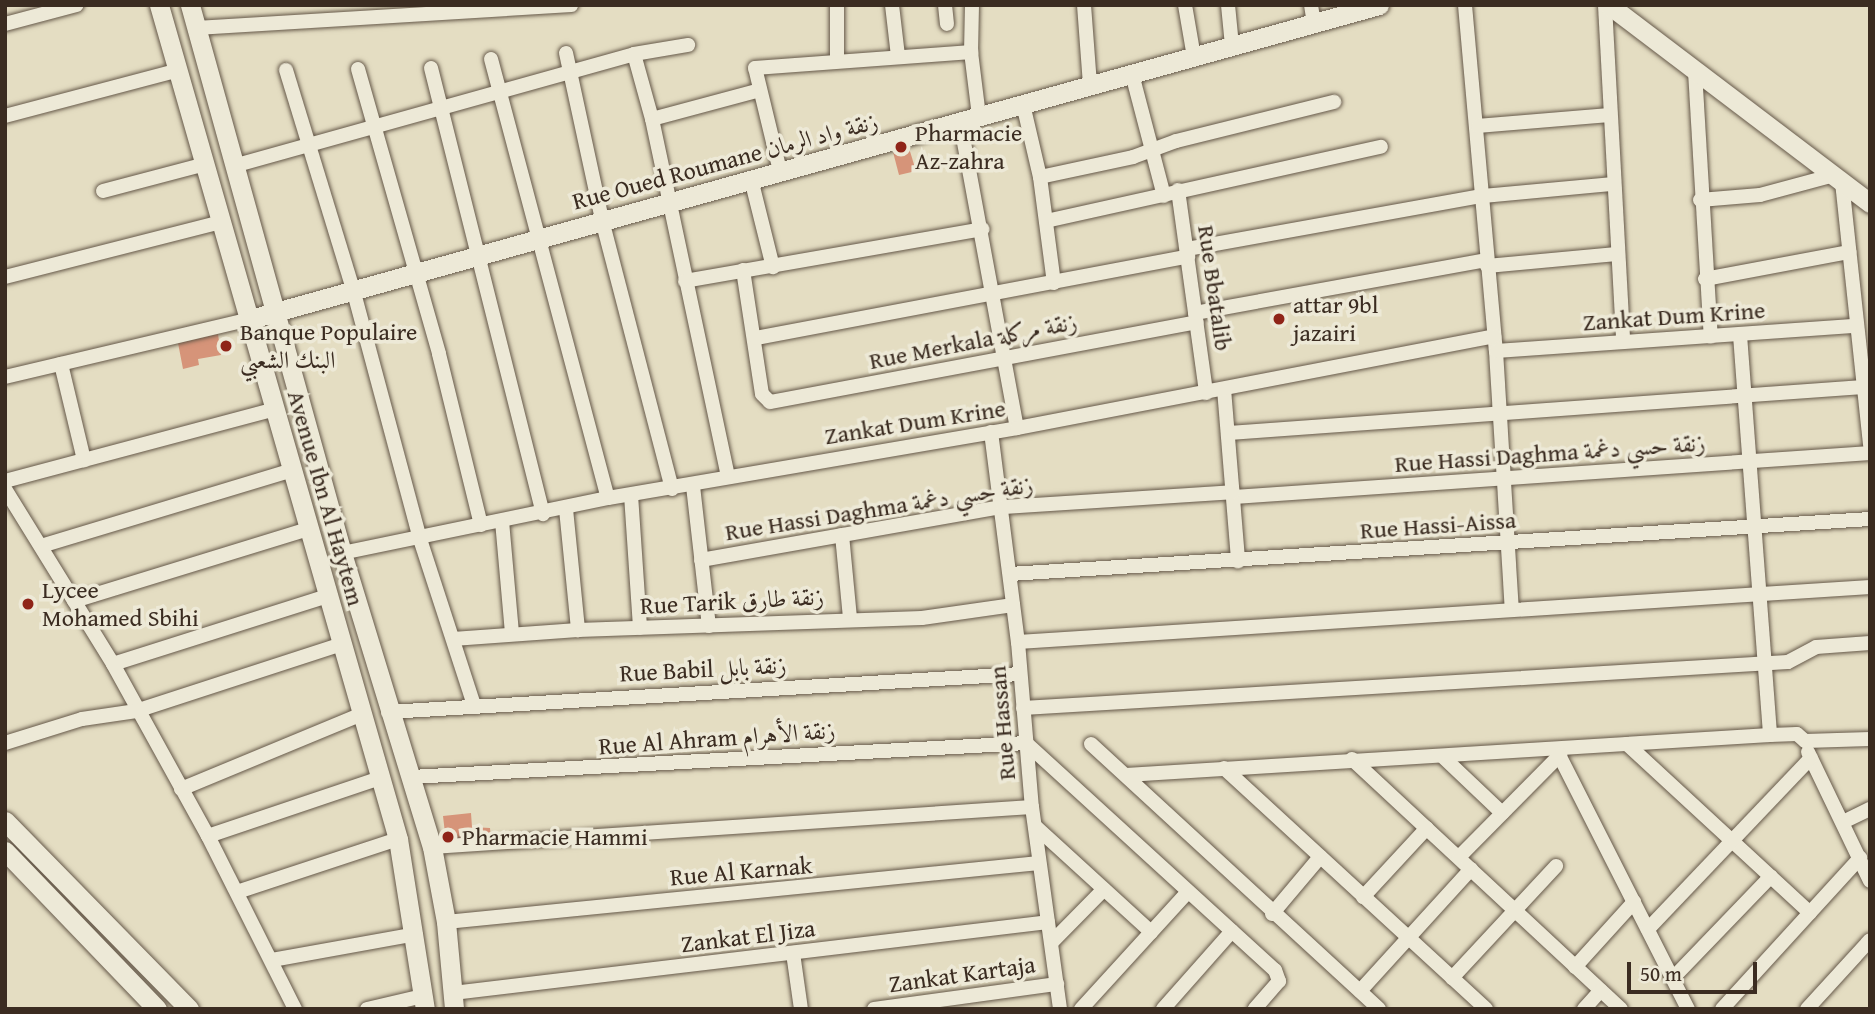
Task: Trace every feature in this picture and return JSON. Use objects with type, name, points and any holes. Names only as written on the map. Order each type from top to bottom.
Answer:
[{"type":"main road","name":"Avenue Ibn Al Haytem","points":[[159,5],[247,320],[398,839],[424,1002]]},
{"type":"main road","name":"Avenue Ibn Al Haytem","points":[[190,5],[278,310],[342,553],[388,712],[432,847],[446,922],[454,1001]]},
{"type":"main road","points":[[1607,5],[1870,203]]},
{"type":"main road","name":"Rue Oued Roumane زنقة واد الرمان","points":[[247,320],[1194,57],[1231,46],[1313,14],[1376,6]]},
{"type":"main road","points":[[5,821],[189,1009]]},
{"type":"main road","points":[[5,851],[157,1009]]},
{"type":"street","points":[[5,24],[78,5]]},
{"type":"street","points":[[196,28],[570,5]]},
{"type":"street","points":[[837,5],[837,61]]},
{"type":"street","points":[[892,5],[898,56]]},
{"type":"street","points":[[944,5],[947,24]]},
{"type":"street","points":[[972,5],[971,52],[979,116]]},
{"type":"street","points":[[1084,5],[1090,85]]},
{"type":"street","points":[[1185,5],[1194,57]]},
{"type":"street","points":[[1228,5],[1231,46]]},
{"type":"street","points":[[1465,5],[1478,126],[1496,351],[1511,609]]},
{"type":"street","points":[[1607,5],[1609,115],[1623,342]]},
{"type":"street","points":[[237,165],[634,54],[688,45]]},
{"type":"street","points":[[780,171],[753,71],[758,66],[971,52]]},
{"type":"street","points":[[566,54],[602,220],[672,489]]},
{"type":"street","points":[[634,54],[652,119],[728,478]]},
{"type":"street","points":[[491,59],[608,498]]},
{"type":"street","points":[[431,68],[543,514]]},
{"type":"street","points":[[358,69],[416,272],[481,525]]},
{"type":"street","points":[[5,116],[179,70]]},
{"type":"street","points":[[286,70],[312,145],[419,536],[474,705]]},
{"type":"street","points":[[1695,71],[1700,200],[1711,337]]},
{"type":"street","name":"Rue Bbatalib","points":[[1132,74],[1188,252],[1206,393]]},
{"type":"street","points":[[652,119],[760,90]]},
{"type":"street","points":[[1040,177],[1334,102]]},
{"type":"street","points":[[1023,104],[1040,177],[1054,283]]},
{"type":"street","points":[[1478,126],[1609,115]]},
{"type":"street","points":[[960,121],[995,295],[1017,428]]},
{"type":"street","points":[[1046,221],[1381,147]]},
{"type":"street","points":[[103,191],[205,164]]},
{"type":"street","points":[[751,179],[773,267]]},
{"type":"street","points":[[1700,200],[1760,195],[1838,179],[1849,252],[1870,446]]},
{"type":"street","points":[[743,270],[756,338],[995,295],[1188,252],[1483,196],[1613,184]]},
{"type":"street","points":[[5,277],[221,222]]},
{"type":"street","points":[[685,281],[982,229]]},
{"type":"street","points":[[1705,279],[1849,252]]},
{"type":"street","name":"Rue Merkala زنقة مركلة","points":[[756,338],[762,394],[766,401],[778,401],[1006,359],[1196,318],[1487,263],[1616,254]]},
{"type":"street","points":[[5,377],[247,320]]},
{"type":"street","name":"Zankat Dum Krine","points":[[1496,351],[1856,326]]},
{"type":"street","points":[[1740,335],[1770,735]]},
{"type":"street","name":"Zankat Dum Krine","points":[[342,553],[543,514],[608,498],[693,486],[1017,428],[1494,336]]},
{"type":"street","points":[[61,364],[84,460]]},
{"type":"street","points":[[1229,433],[1863,387]]},
{"type":"street","points":[[1224,389],[1238,561]]},
{"type":"street","points":[[5,481],[275,409]]},
{"type":"street","name":"Rue Hassan","points":[[991,432],[1003,506],[1018,642],[1032,807],[1060,1009]]},
{"type":"street","name":"Rue Hassi Daghma زنقة حسي دغمة","points":[[701,560],[1003,506],[1750,464],[1870,453]]},
{"type":"street","points":[[41,547],[292,470]]},
{"type":"street","points":[[693,486],[709,626]]},
{"type":"street","points":[[5,489],[113,664],[136,710],[208,836],[295,1009]]},
{"type":"street","points":[[631,495],[640,628]]},
{"type":"street","points":[[566,509],[578,630]]},
{"type":"street","name":"Rue Hassi-Aissa","points":[[1010,574],[1870,519]]},
{"type":"street","points":[[502,521],[512,634]]},
{"type":"street","points":[[74,601],[308,529]]},
{"type":"street","points":[[842,535],[850,618]]},
{"type":"street","points":[[1018,642],[1870,587]]},
{"type":"street","points":[[113,664],[328,596]]},
{"type":"street","name":"Rue Tarik زنقة طارق","points":[[453,639],[578,630],[850,618],[922,618],[1013,605]]},
{"type":"street","points":[[1023,708],[1788,662],[1816,647],[1870,643]]},
{"type":"street","points":[[5,743],[82,719],[136,710],[342,644]]},
{"type":"street","name":"Rue Babil زنقة بابل","points":[[388,712],[1020,674]]},
{"type":"street","points":[[181,789],[362,714]]},
{"type":"street","points":[[1126,775],[1352,759],[1558,752],[1627,744],[1797,734],[1805,741],[1870,881]]},
{"type":"street","points":[[1805,741],[1870,739]]},
{"type":"street","points":[[1026,743],[1232,931],[1279,978],[1255,1009]]},
{"type":"street","name":"Rue Al Ahram زنقة الأهرام","points":[[411,777],[1026,743]]},
{"type":"street","points":[[1091,744],[1272,914],[1379,1009]]},
{"type":"street","points":[[1627,744],[1810,913]]},
{"type":"street","points":[[1459,857],[1558,752]]},
{"type":"street","points":[[1558,752],[1688,1009]]},
{"type":"street","points":[[1442,756],[1502,813]]},
{"type":"street","points":[[1647,929],[1730,838],[1811,758]]},
{"type":"street","points":[[1352,759],[1620,1009]]},
{"type":"street","points":[[1224,768],[1486,1009]]},
{"type":"street","points":[[208,836],[380,778]]},
{"type":"street","points":[[432,847],[1032,807]]},
{"type":"street","points":[[1843,822],[1870,809]]},
{"type":"street","points":[[1035,827],[1151,932]]},
{"type":"street","points":[[1363,897],[1427,828]]},
{"type":"street","points":[[237,892],[398,839]]},
{"type":"street","points":[[1272,914],[1321,857]]},
{"type":"street","points":[[1722,1009],[1860,858]]},
{"type":"street","name":"Rue Al Karnak","points":[[446,922],[1039,863]]},
{"type":"street","points":[[1452,978],[1556,866]]},
{"type":"street","points":[[1360,991],[1471,869]]},
{"type":"street","points":[[1672,978],[1771,876]]},
{"type":"street","points":[[1052,942],[1104,889]]},
{"type":"street","points":[[1081,1009],[1188,892]]},
{"type":"street","points":[[1575,967],[1634,902]]},
{"type":"street","name":"Zankat El Jiza","points":[[454,1001],[793,953],[1048,922]]},
{"type":"street","points":[[1163,1009],[1232,931]]},
{"type":"street","points":[[272,960],[415,934]]},
{"type":"street","points":[[1807,1009],[1870,940]]},
{"type":"street","points":[[793,953],[802,1009]]},
{"type":"street","name":"Zankat Kartaja","points":[[874,1009],[1057,984]]},
{"type":"street","points":[[1584,1009],[1601,990]]},
{"type":"street","points":[[367,1009],[424,1002]]},
{"type":"building","points":[[909,148],[916,171],[899,175],[893,152]]},
{"type":"building","points":[[218,334],[221,355],[198,359],[199,365],[183,369],[178,343]]},
{"type":"building","points":[[471,813],[472,827],[490,828],[491,840],[446,842],[443,816]]},
{"type":"place","name":"Pharmacie Az-zahra","points":[[901,147]]},
{"type":"place","name":"attar 9bl jazairi","points":[[1279,319]]},
{"type":"place","name":"Banque Populaire البنك الشعبي","points":[[226,346]]},
{"type":"place","name":"Lycee Mohamed Sbihi","points":[[28,604]]},
{"type":"place","name":"Pharmacie Hammi","points":[[448,837]]}]
